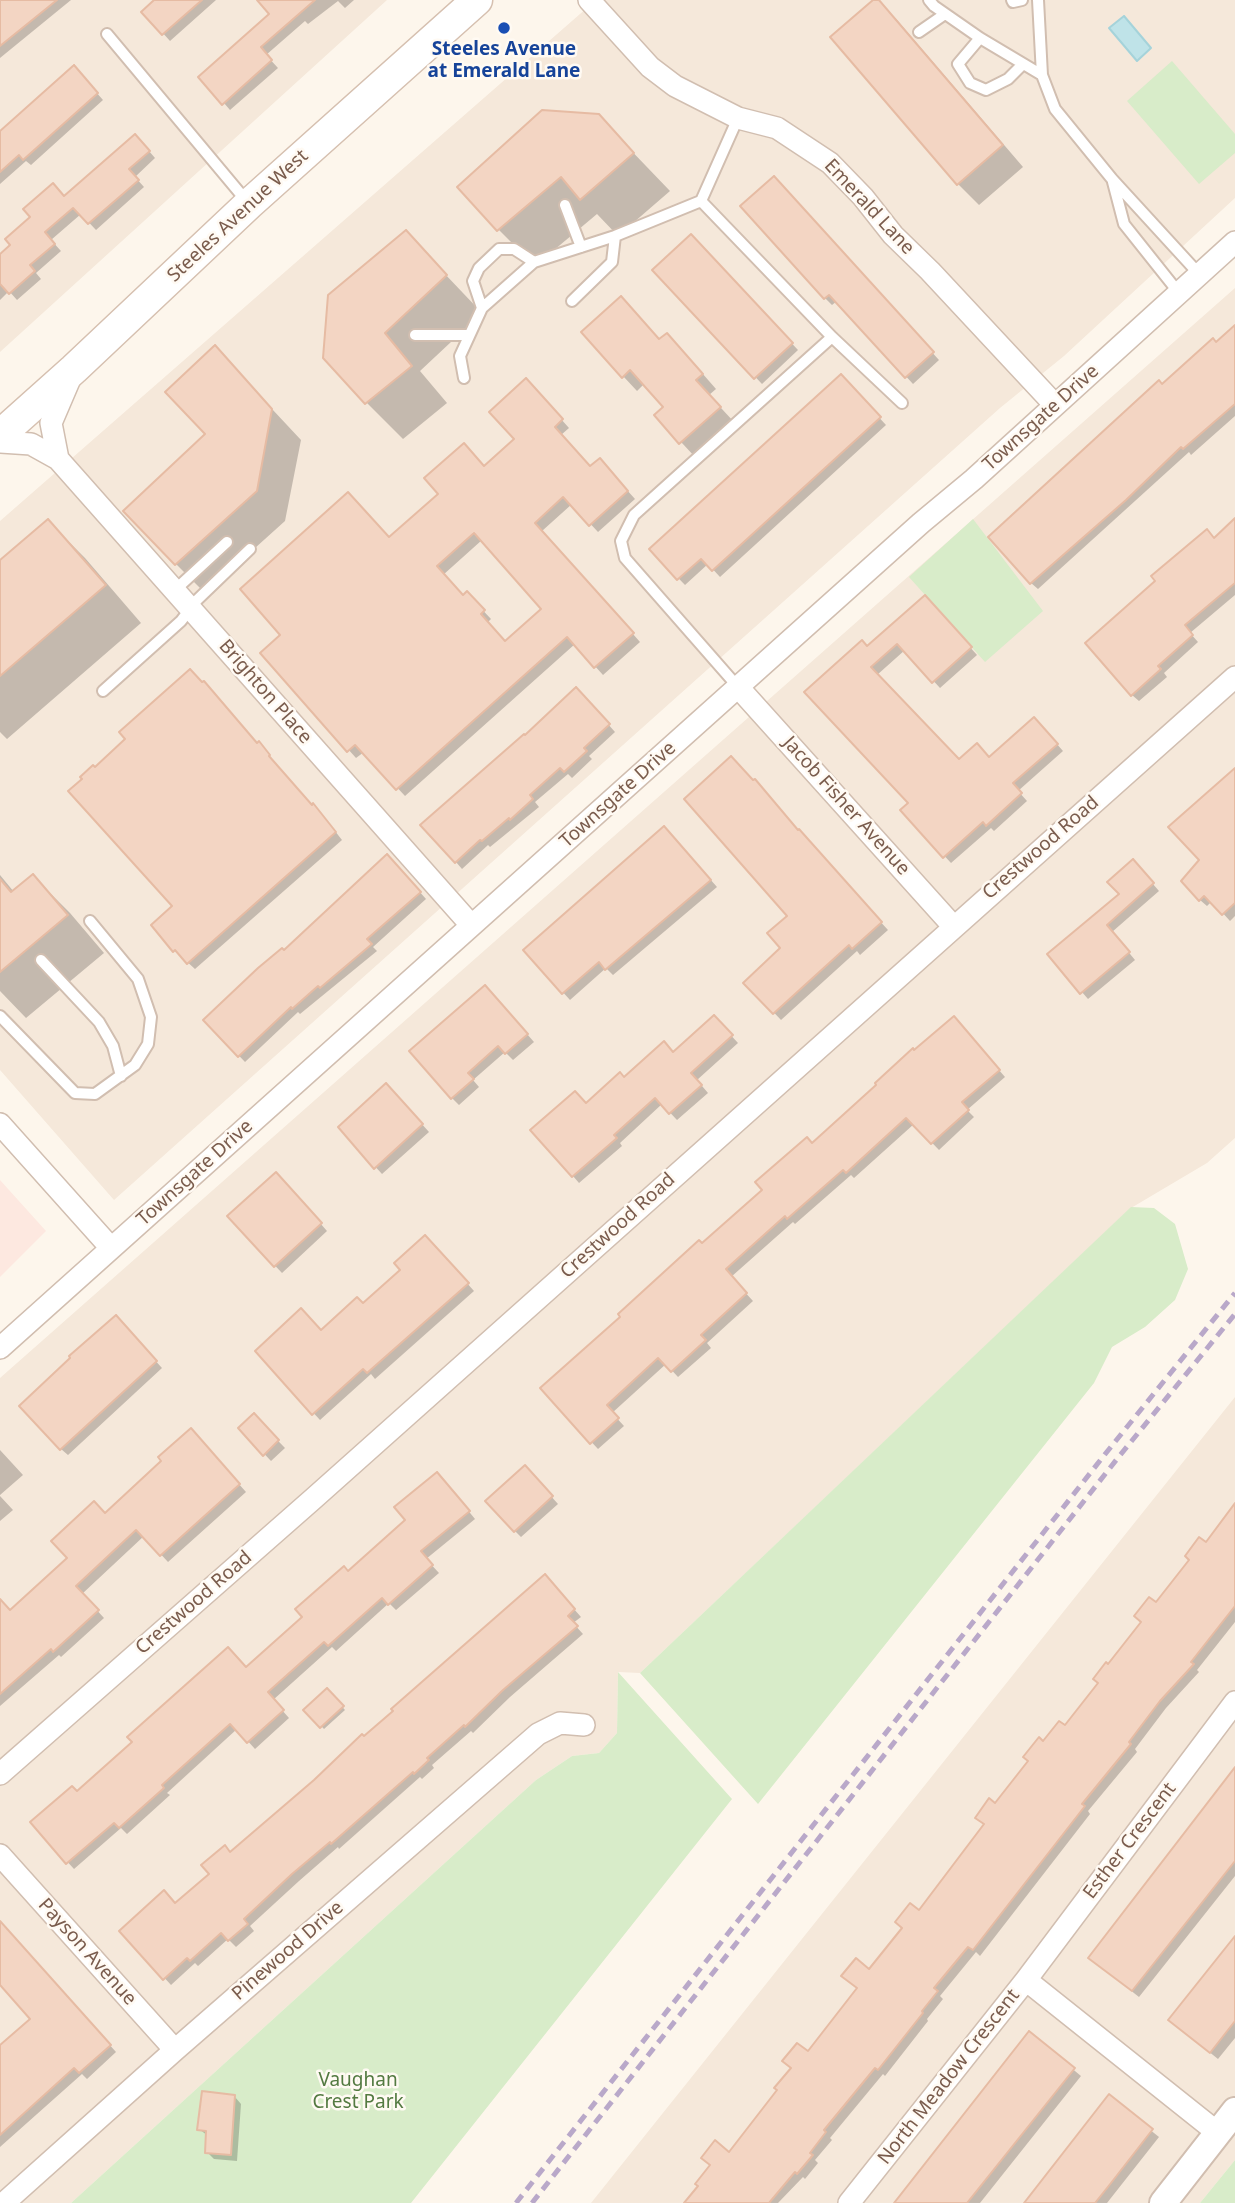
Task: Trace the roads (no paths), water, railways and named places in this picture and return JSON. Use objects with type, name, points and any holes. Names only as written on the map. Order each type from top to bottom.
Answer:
[{"type":"main road","name":"Steeles Avenue West","points":[[0,435],[249,204],[477,0]]},
{"type":"street","name":"Emerald Lane","points":[[589,0],[650,67],[676,86],[738,118],[777,128],[830,163],[863,197],[893,235],[1055,405]]},
{"type":"street","name":"Townsgate Drive","points":[[0,1348],[1235,242]]},
{"type":"street","name":"Brighton Place","points":[[58,458],[51,423],[74,369]]},
{"type":"street","name":"Brighton Place","points":[[0,442],[32,444],[58,458],[471,925]]},
{"type":"street","name":"Crestwood Road","points":[[0,1774],[1235,677]]},
{"type":"street","name":"Jacob Fisher Avenue","points":[[738,687],[953,926]]},
{"type":"street","points":[[0,1124],[111,1248]]},
{"type":"street","name":"Esther Crescent","points":[[1026,1980],[1235,1702]]},
{"type":"street","name":"Pinewood Drive","points":[[4,2203],[175,2050],[538,1734],[560,1723],[584,1725]]},
{"type":"street","name":"Payson Avenue","points":[[0,1855],[175,2050]]},
{"type":"street","name":"North Meadow Crescent","points":[[849,2203],[1026,1980],[1218,2133]]},
{"type":"street","points":[[1163,2203],[1235,2111]]},
{"type":"lane","points":[[929,0],[980,38],[1042,75]]},
{"type":"lane","points":[[1012,0],[1022,0]]},
{"type":"lane","points":[[1038,0],[1042,75],[1055,109],[1112,179],[1199,274]]},
{"type":"lane","points":[[919,32],[946,14]]},
{"type":"lane","points":[[107,34],[249,204]]},
{"type":"lane","points":[[980,38],[958,64],[970,83],[986,90],[1009,79],[1023,64]]},
{"type":"lane","points":[[464,378],[460,356],[482,308],[534,262],[615,236],[701,201],[738,118]]},
{"type":"lane","points":[[1112,179],[1124,224],[1179,293]]},
{"type":"lane","points":[[701,201],[832,337],[902,403]]},
{"type":"lane","points":[[565,205],[581,247]]},
{"type":"lane","points":[[572,301],[612,262],[615,236]]},
{"type":"lane","points":[[482,308],[473,281],[478,268],[499,250],[514,249],[534,262]]},
{"type":"lane","points":[[415,335],[469,335]]},
{"type":"lane","points":[[738,687],[625,558],[621,541],[634,515],[832,337]]},
{"type":"lane","points":[[174,590],[227,542]]},
{"type":"lane","points":[[103,691],[181,621],[190,608],[250,549]]},
{"type":"lane","points":[[0,1016],[75,1093],[95,1094],[135,1065],[148,1044],[151,1017],[138,979],[90,921]]},
{"type":"lane","points":[[41,960],[99,1022],[113,1046],[121,1076]]},
{"type":"water","points":[[1124,16],[1151,48],[1137,61],[1109,28]]},
{"type":"railway","points":[[516,2203],[1235,1293]]},
{"type":"railway","points":[[532,2203],[1117,1459],[1235,1314]]},
{"type":"place","name":"Steeles Avenue at Emerald Lane","points":[[504,28]]},
{"type":"park label","name":"Vaughan Crest Park","points":[[358,2092]]}]
